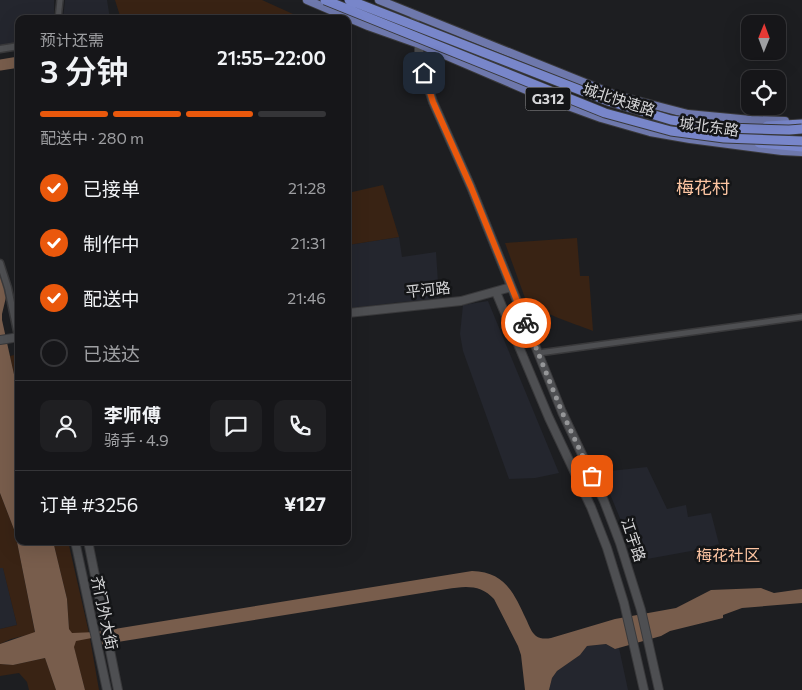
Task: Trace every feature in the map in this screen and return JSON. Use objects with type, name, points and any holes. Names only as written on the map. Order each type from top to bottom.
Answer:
[{"type":"highway","name":"城北快速路","points":[[325,0],[605,113],[671,131],[724,138],[802,141]]},
{"type":"highway","name":"城北快速路","points":[[349,0],[608,101],[671,120],[727,128],[802,129]]},
{"type":"highway","points":[[727,128],[802,123]]},
{"type":"highway","points":[[724,138],[802,147]]},
{"type":"main road","name":"城北东路","points":[[307,0],[342,15]]},
{"type":"main road","name":"城北东路","points":[[379,0],[615,95],[688,114],[802,123]]},
{"type":"main road","name":"江宇路","points":[[414,15],[420,58],[433,102],[471,187],[562,412],[611,519],[641,610],[659,690]]},
{"type":"main road","name":"城北东路","points":[[351,19],[419,44],[538,95],[601,118],[690,139],[802,152]]},
{"type":"main road","name":"平河路","points":[[351,313],[461,301],[511,287]]},
{"type":"main road","name":"江宇路","points":[[496,292],[549,418],[598,524],[617,580],[644,690]]},
{"type":"main road","points":[[0,340],[15,338]]},
{"type":"main road","name":"齐门外大街","points":[[76,545],[107,690]]},
{"type":"main road","name":"齐门外大街","points":[[89,545],[118,690]]},
{"type":"street","points":[[58,15],[60,0]]},
{"type":"street","points":[[0,49],[15,47]]},
{"type":"street","points":[[0,263],[10,296],[15,322]]},
{"type":"street","points":[[539,353],[802,317]]},
{"type":"shaded area","points":[[0,0],[54,0],[54,15],[15,15],[15,43],[0,46]]},
{"type":"shaded area","points":[[65,0],[107,0],[109,15],[63,15]]},
{"type":"shaded area","points":[[115,0],[262,0],[295,15],[120,15]]},
{"type":"shaded area","points":[[383,185],[399,237],[351,245],[351,192]]},
{"type":"shaded area","points":[[399,237],[402,257],[436,252],[439,298],[351,308],[351,245]]},
{"type":"shaded area","points":[[577,238],[580,276],[589,276],[593,331],[548,314],[525,298],[505,243]]},
{"type":"shaded area","points":[[0,270],[7,293],[2,320],[15,379],[15,532],[0,493]]},
{"type":"shaded area","points":[[488,301],[559,473],[535,478],[509,479],[463,351],[460,334],[463,305]]},
{"type":"shaded area","points":[[15,355],[15,379],[10,356]]},
{"type":"shaded area","points":[[647,467],[667,509],[686,505],[688,517],[711,513],[719,544],[636,561],[601,472]]},
{"type":"shaded area","points":[[0,493],[15,532],[15,545],[18,545],[35,633],[0,644],[0,629],[17,625],[3,568],[0,568]]},
{"type":"shaded area","points":[[18,545],[54,545],[67,599],[69,629],[72,633],[96,632],[472,571],[493,575],[507,586],[533,632],[538,637],[543,638],[551,638],[615,619],[676,608],[711,590],[761,588],[774,593],[802,589],[802,603],[742,608],[723,615],[723,618],[670,631],[661,636],[615,649],[606,644],[587,646],[580,655],[557,671],[552,678],[549,690],[525,690],[521,655],[518,646],[494,599],[484,591],[472,587],[453,588],[99,645],[97,637],[76,641],[74,647],[85,690],[56,690],[45,658],[13,665],[0,664],[0,644],[35,632]]},
{"type":"shaded area","points":[[54,545],[69,545],[89,633],[99,690],[85,690],[69,629],[67,599]]},
{"type":"shaded area","points":[[3,567],[17,625],[0,629],[0,568]]},
{"type":"shaded area","points":[[606,644],[615,649],[619,648],[628,690],[549,690],[552,678],[557,671],[580,655],[587,646]]},
{"type":"shaded area","points":[[45,658],[56,690],[29,690],[27,682],[19,673],[0,676],[0,664],[13,665]]},
{"type":"waterway","points":[[0,65],[15,63]]},
{"type":"way so far","points":[[526,323],[562,412],[592,476]]},
{"type":"district","name":"梅花村","points":[[703,188]]},
{"type":"district","name":"梅花社区","points":[[728,555]]},
{"type":"route","points":[[424,73],[433,102],[471,187],[526,323]]}]
